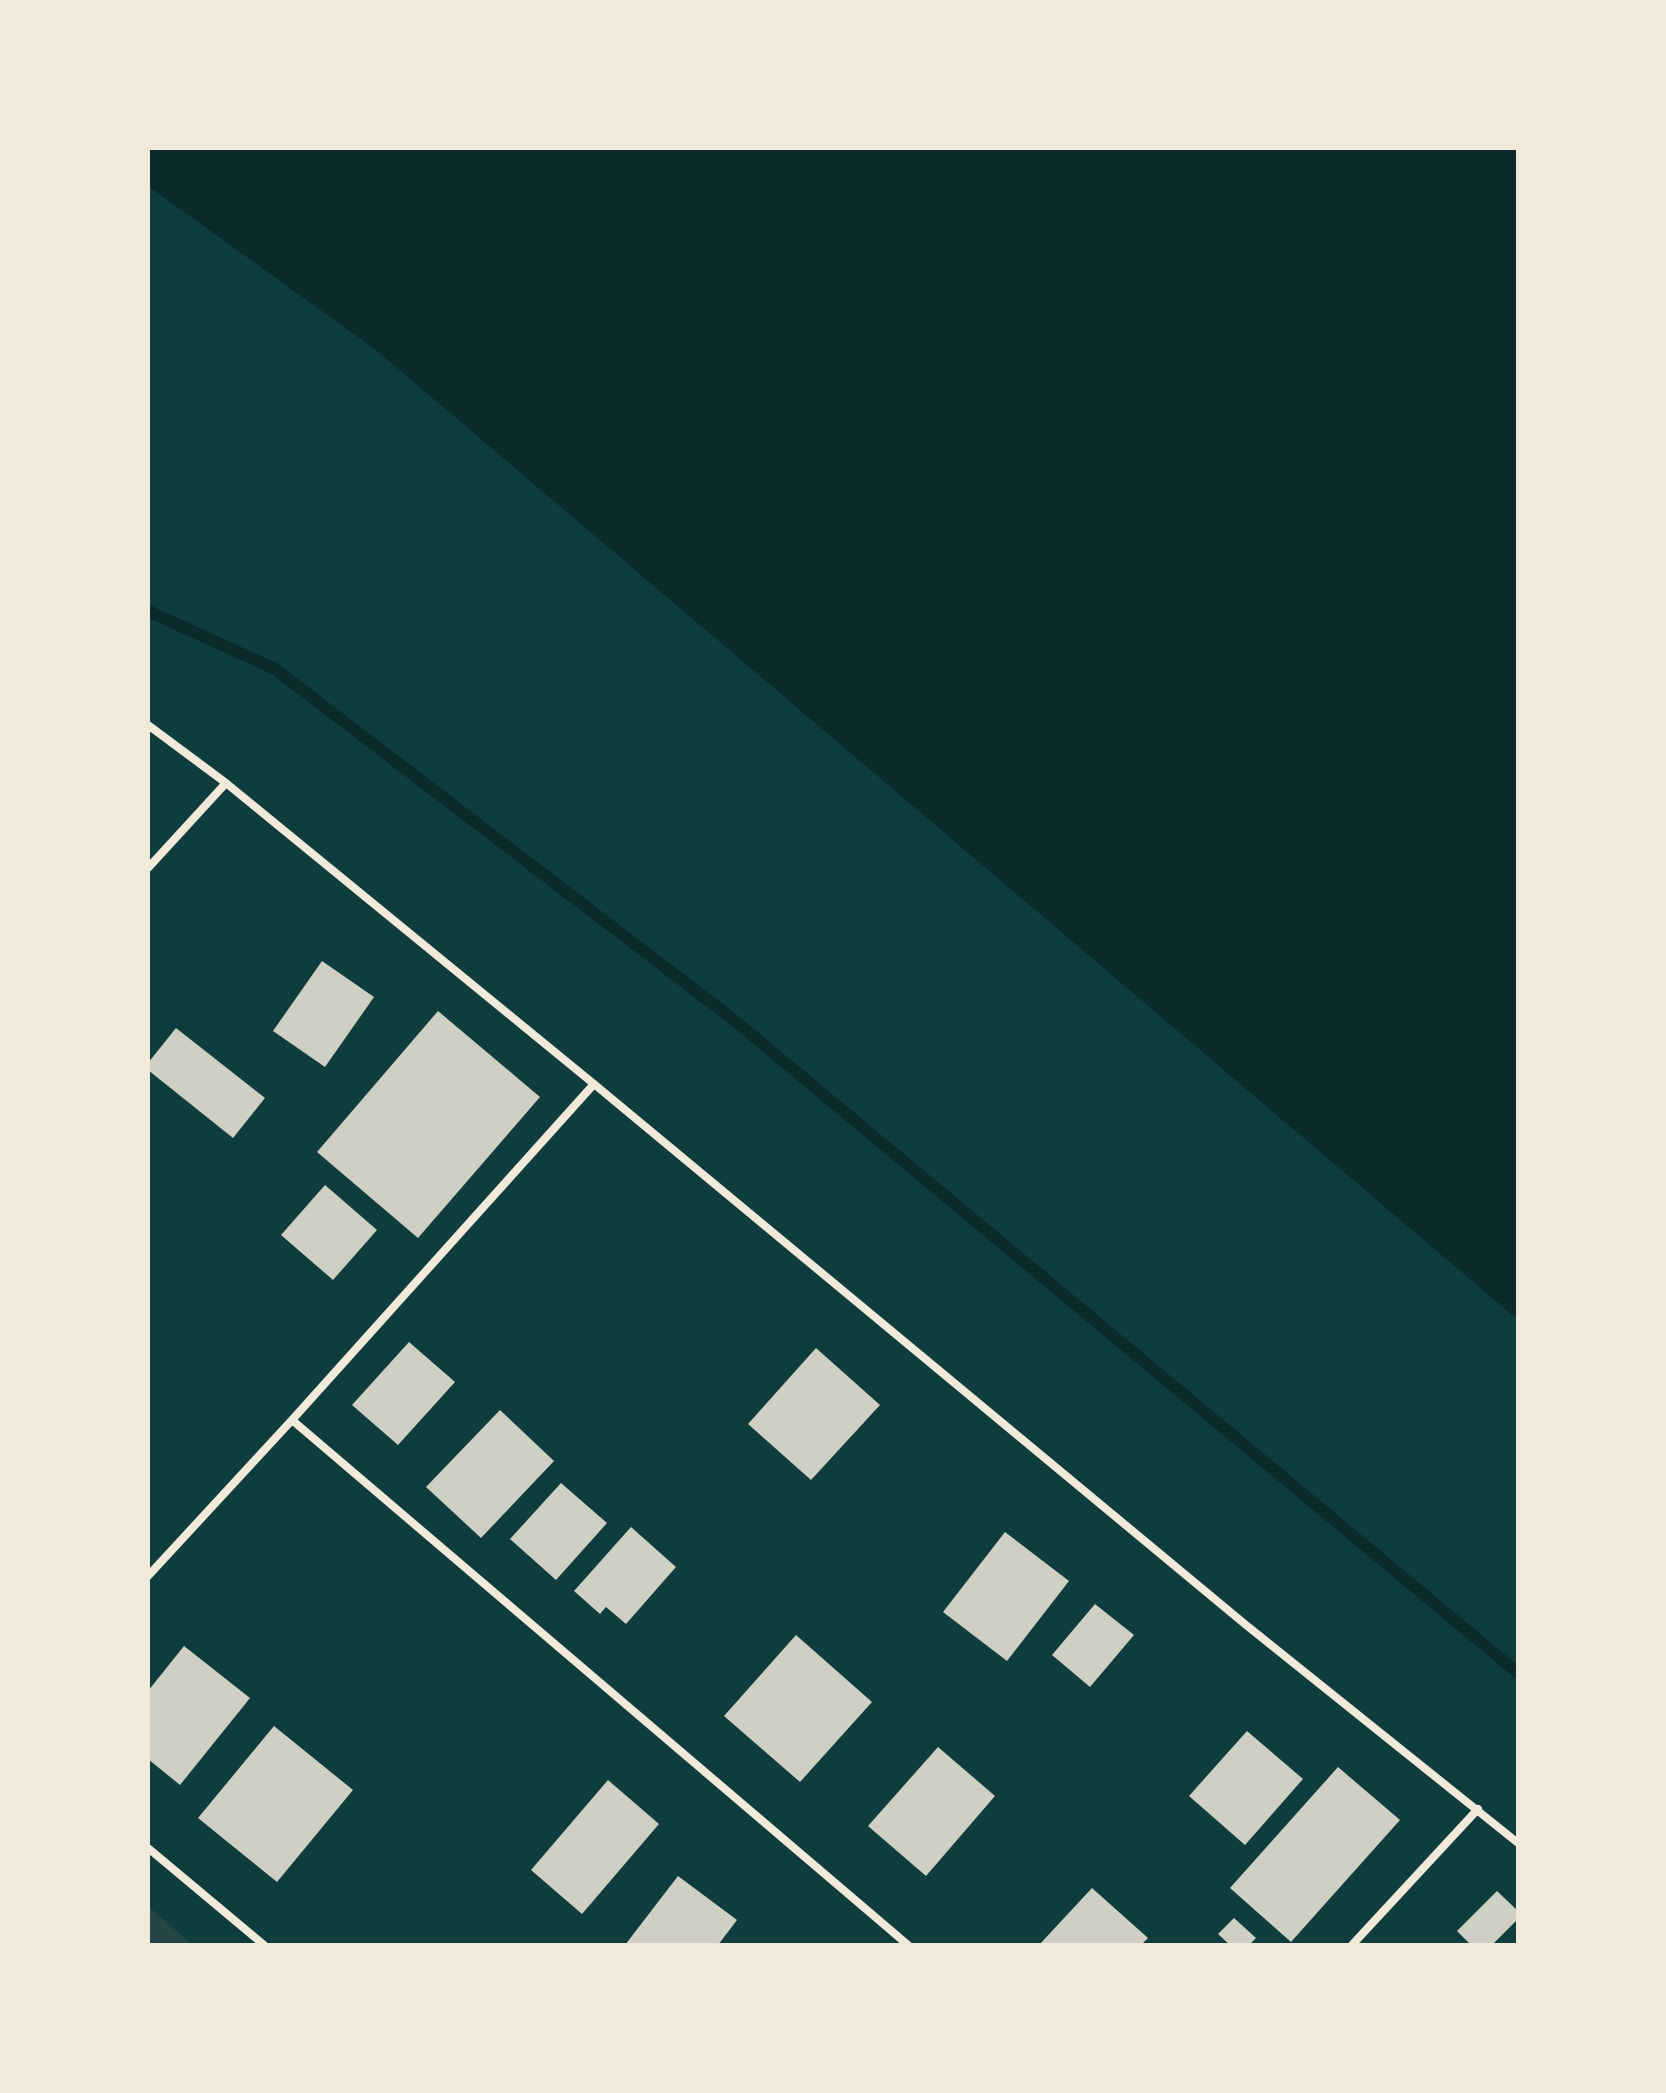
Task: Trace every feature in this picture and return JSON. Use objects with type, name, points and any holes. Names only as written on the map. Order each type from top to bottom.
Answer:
[{"type":"street","points":[[148,725],[226,783],[1210,1596],[1518,1843]]},
{"type":"street","points":[[148,868],[226,783]]},
{"type":"street","points":[[148,1576],[594,1084]]},
{"type":"street","points":[[292,1420],[908,1945]]},
{"type":"street","points":[[1352,1945],[1478,1809]]},
{"type":"street","points":[[148,1848],[264,1945]]},
{"type":"shaded area","points":[[148,148],[1518,148],[1518,1320],[376,350],[148,186]]},
{"type":"shaded area","points":[[148,1906],[192,1945],[148,1945]]},
{"type":"building","points":[[322,961],[374,997],[325,1067],[273,1031]]},
{"type":"building","points":[[438,1011],[540,1097],[418,1238],[317,1152]]},
{"type":"building","points":[[176,1028],[265,1098],[233,1138],[148,1070],[148,1063]]},
{"type":"building","points":[[325,1185],[377,1230],[333,1280],[281,1235]]},
{"type":"building","points":[[409,1342],[455,1382],[398,1445],[352,1405]]},
{"type":"building","points":[[816,1348],[880,1405],[811,1480],[748,1424]]},
{"type":"building","points":[[500,1410],[554,1461],[481,1538],[426,1487]]},
{"type":"building","points":[[561,1483],[607,1523],[556,1580],[510,1539]]},
{"type":"building","points":[[631,1527],[676,1567],[626,1624],[606,1607],[600,1614],[574,1591]]},
{"type":"building","points":[[1005,1532],[1069,1581],[1007,1661],[943,1612]]},
{"type":"building","points":[[1095,1604],[1134,1635],[1090,1687],[1052,1655]]},
{"type":"building","points":[[796,1635],[872,1702],[800,1782],[724,1716]]},
{"type":"building","points":[[184,1646],[250,1698],[180,1785],[148,1759],[148,1691]]},
{"type":"building","points":[[274,1726],[353,1790],[277,1882],[198,1818]]},
{"type":"building","points":[[1247,1731],[1303,1779],[1245,1845],[1189,1796]]},
{"type":"building","points":[[938,1747],[995,1796],[926,1876],[868,1826]]},
{"type":"building","points":[[1338,1767],[1400,1820],[1291,1942],[1230,1888]]},
{"type":"building","points":[[608,1780],[659,1824],[582,1914],[531,1870]]},
{"type":"building","points":[[678,1876],[737,1920],[718,1945],[625,1945]]},
{"type":"building","points":[[1092,1888],[1148,1938],[1141,1945],[1039,1945]]},
{"type":"building","points":[[1497,1891],[1518,1911],[1518,1919],[1492,1945],[1471,1945],[1457,1931]]},
{"type":"building","points":[[1234,1918],[1256,1938],[1249,1945],[1230,1945],[1218,1934]]},
{"type":"waterway","points":[[148,611],[275,669],[734,1020],[1518,1673]]}]
